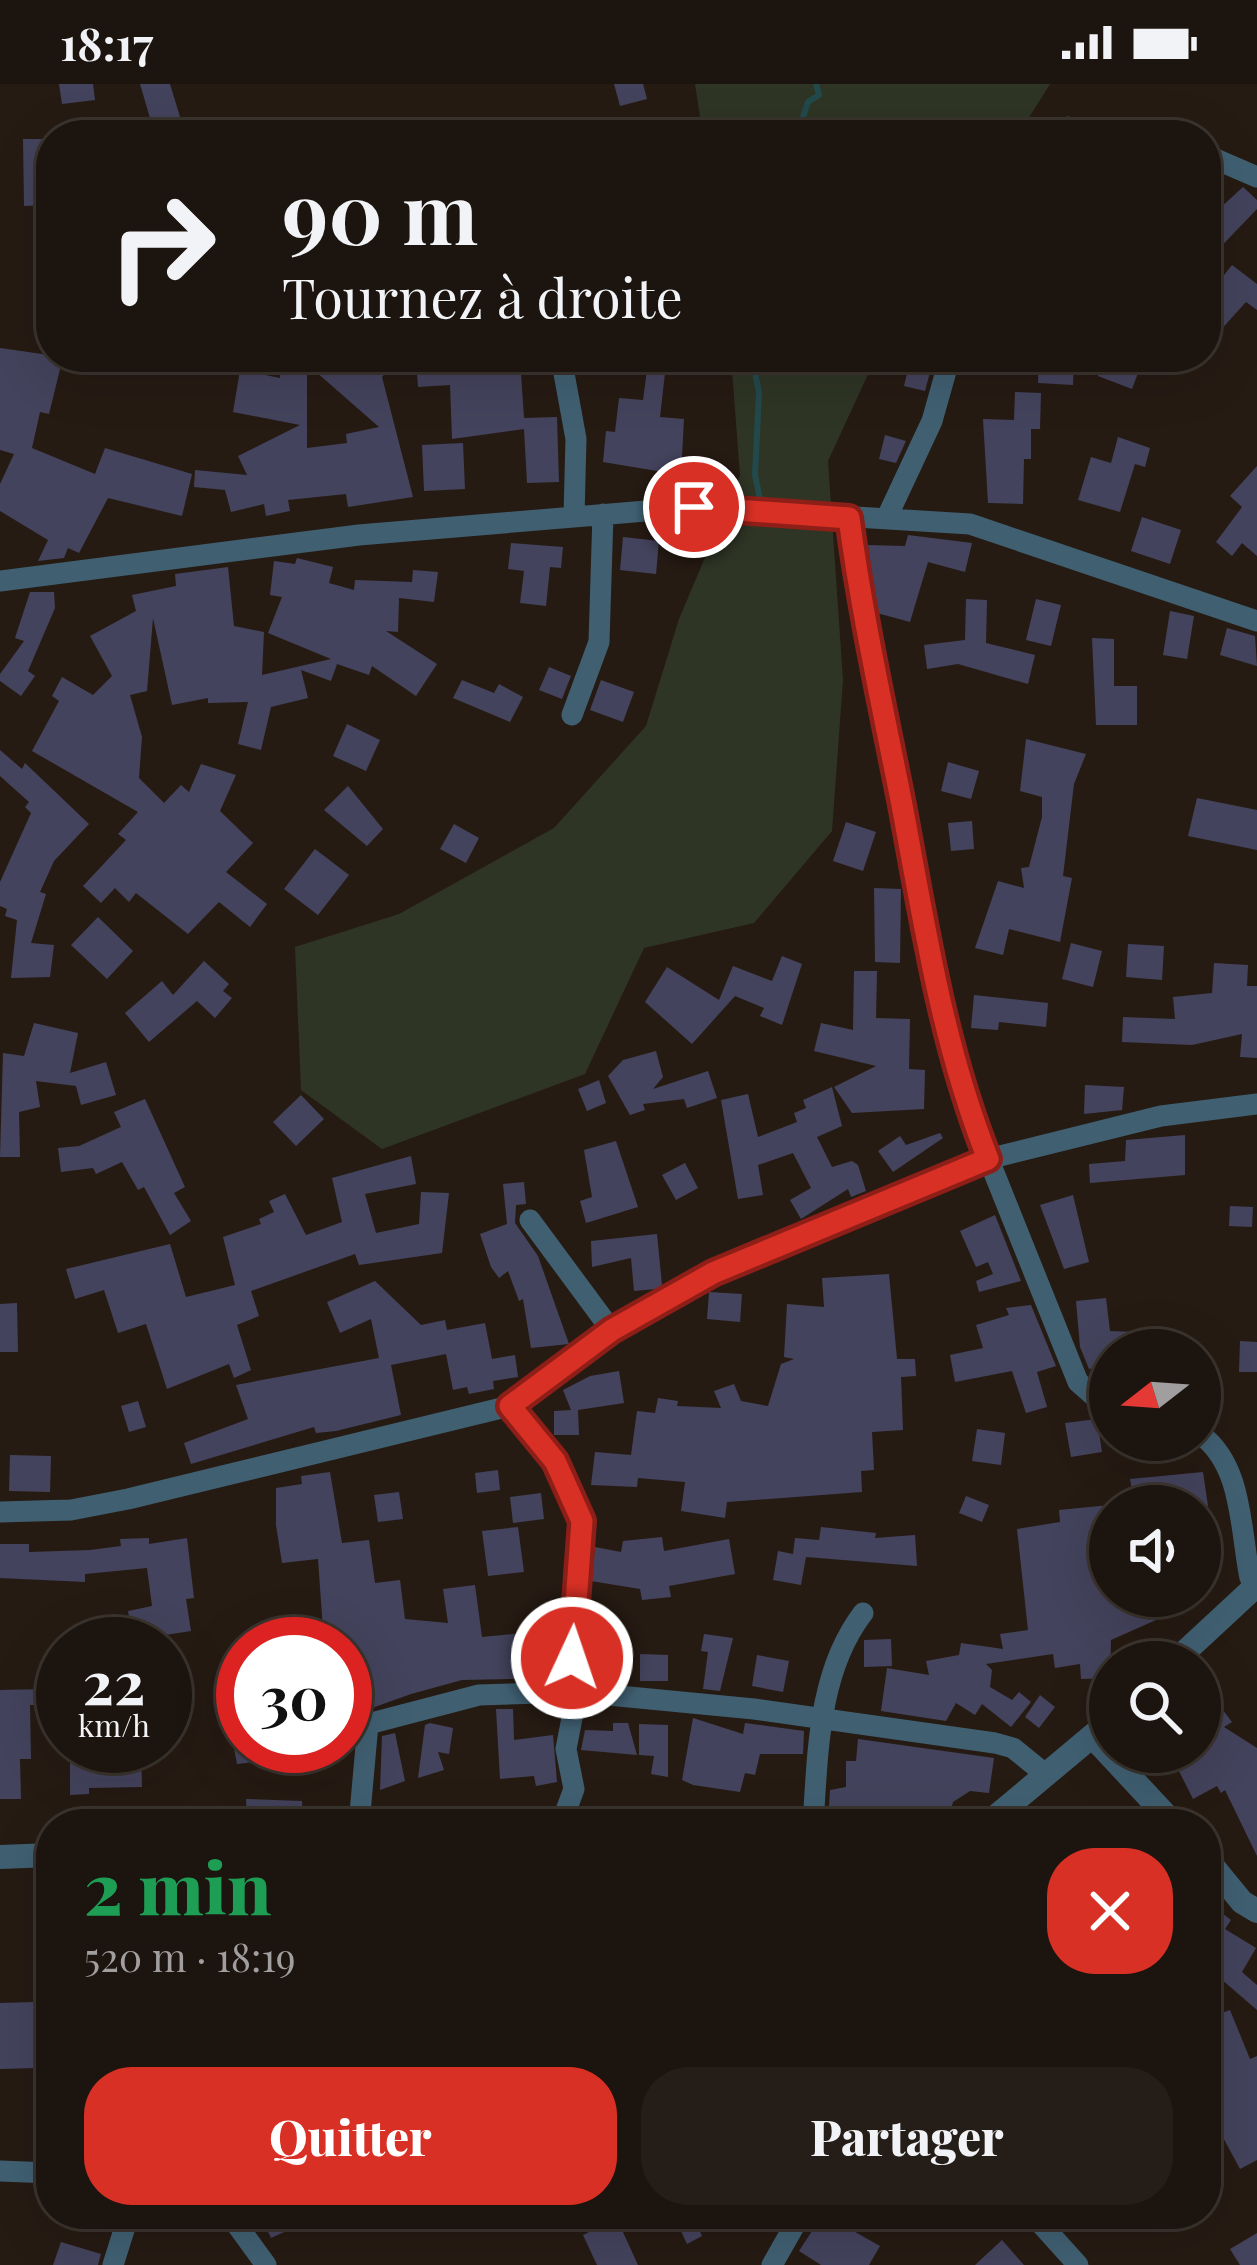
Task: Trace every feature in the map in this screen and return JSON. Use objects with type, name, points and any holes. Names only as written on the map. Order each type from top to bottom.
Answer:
[{"type":"street","points":[[1221,161],[1257,177]]},
{"type":"street","points":[[564,372],[576,439],[574,516]]},
{"type":"street","points":[[889,515],[932,421],[946,372]]},
{"type":"street","points":[[0,581],[359,535],[694,507],[849,518],[889,515],[970,524],[1257,621]]},
{"type":"street","points":[[572,715],[599,642],[604,514]]},
{"type":"street","points":[[849,518],[866,640],[924,941],[956,1078],[1078,1382],[1089,1392]]},
{"type":"street","points":[[0,1512],[71,1510],[128,1499],[510,1406],[612,1330],[713,1273],[988,1159],[1161,1116],[1257,1104]]},
{"type":"street","points":[[530,1220],[612,1330]]},
{"type":"street","points":[[510,1406],[555,1461],[582,1521],[571,1631],[577,1692],[566,1749],[571,1809]]},
{"type":"street","points":[[1194,1641],[1253,1579],[1229,1466],[1221,1450]]},
{"type":"street","points":[[814,1809],[821,1721],[838,1647],[862,1613]]},
{"type":"street","points":[[360,1809],[365,1736],[378,1718],[478,1695],[577,1692],[995,1743],[1013,1748],[1045,1774]]},
{"type":"street","points":[[1004,1809],[1089,1739]]},
{"type":"street","points":[[1135,1773],[1163,1809]]},
{"type":"street","points":[[0,1858],[36,1856]]},
{"type":"street","points":[[1221,1875],[1252,1911]]},
{"type":"street","points":[[0,2171],[36,2172]]},
{"type":"street","points":[[112,2265],[124,2229]]},
{"type":"street","points":[[241,2229],[266,2265]]},
{"type":"street","points":[[772,2265],[792,2229]]},
{"type":"street","points":[[1046,2229],[1078,2265]]},
{"type":"green space","points":[[695,84],[1050,84],[1027,120],[701,120]]},
{"type":"green space","points":[[732,372],[869,372],[828,461],[843,680],[832,831],[754,923],[644,948],[585,1074],[382,1149],[301,1090],[295,947],[399,914],[554,828],[646,726],[679,619],[740,475]]},
{"type":"building","points":[[59,84],[93,84],[95,100],[62,104]]},
{"type":"building","points":[[140,84],[170,84],[181,120],[151,120]]},
{"type":"building","points":[[614,84],[643,84],[647,99],[620,106]]},
{"type":"building","points":[[23,139],[36,139],[36,206],[24,206]]},
{"type":"building","points":[[1243,187],[1257,200],[1257,209],[1221,246],[1221,207]]},
{"type":"building","points":[[1232,265],[1257,284],[1257,310],[1246,302],[1221,330],[1221,279]]},
{"type":"building","points":[[0,348],[36,353],[36,372],[59,372],[49,414],[40,412],[32,448],[95,474],[105,448],[192,474],[182,516],[108,498],[79,553],[68,548],[64,558],[38,561],[48,540],[0,511],[0,484],[14,454],[0,450]]},
{"type":"building","points":[[240,372],[280,378],[281,372],[307,372],[307,448],[347,443],[346,434],[379,427],[316,372],[386,372],[382,377],[413,497],[348,507],[346,494],[288,500],[290,511],[266,516],[264,504],[231,512],[225,490],[194,487],[195,470],[247,475],[238,456],[300,425],[233,412]]},
{"type":"building","points":[[417,372],[521,372],[524,418],[557,417],[559,482],[527,483],[524,429],[452,439],[450,385],[418,387]]},
{"type":"building","points":[[647,372],[665,373],[660,417],[684,419],[681,475],[603,462],[606,431],[615,432],[619,398],[643,400]]},
{"type":"building","points":[[907,372],[930,372],[925,391],[904,386]]},
{"type":"building","points":[[1038,372],[1073,372],[1073,385],[1038,383]]},
{"type":"building","points":[[1099,372],[1138,372],[1132,389],[1098,376]]},
{"type":"building","points":[[1015,392],[1041,393],[1040,429],[1031,429],[1031,459],[1024,459],[1023,504],[988,503],[983,419],[1014,420]]},
{"type":"building","points":[[885,435],[906,441],[896,463],[879,459]]},
{"type":"building","points":[[1118,437],[1150,448],[1145,467],[1135,464],[1120,512],[1078,500],[1091,457],[1111,463]]},
{"type":"building","points":[[463,443],[465,489],[424,491],[422,445]]},
{"type":"building","points":[[1257,466],[1257,556],[1242,543],[1232,556],[1216,542],[1242,507],[1230,496]]},
{"type":"building","points":[[1142,517],[1181,530],[1170,564],[1131,551]]},
{"type":"building","points":[[908,535],[972,543],[965,572],[928,562],[910,622],[877,613],[868,545],[905,546]]},
{"type":"building","points":[[623,537],[659,541],[656,574],[620,570]]},
{"type":"building","points":[[511,543],[563,547],[561,568],[550,567],[546,606],[520,603],[524,571],[508,569]]},
{"type":"building","points":[[297,558],[333,567],[329,583],[354,590],[355,580],[412,582],[413,570],[438,572],[434,602],[399,598],[398,632],[386,631],[437,664],[416,696],[372,666],[369,675],[337,664],[331,681],[301,670],[308,698],[271,707],[261,750],[238,744],[248,702],[208,703],[208,698],[172,705],[153,618],[147,691],[130,695],[142,737],[139,778],[164,803],[181,785],[189,792],[201,764],[236,775],[220,811],[253,843],[226,872],[267,904],[250,927],[219,902],[188,934],[136,893],[129,902],[115,888],[101,903],[83,886],[126,840],[118,834],[138,812],[32,751],[59,701],[52,696],[62,677],[93,695],[112,676],[90,636],[136,611],[132,595],[176,586],[175,574],[228,567],[234,626],[264,632],[262,675],[331,659],[268,633],[282,597],[270,595],[274,561],[295,564]]},
{"type":"building","points":[[30,592],[54,592],[55,608],[28,671],[35,676],[21,696],[0,681],[0,674],[24,641],[15,638]]},
{"type":"building","points":[[966,599],[987,600],[986,643],[1035,655],[1028,684],[958,664],[927,669],[924,645],[965,640]]},
{"type":"building","points":[[1036,599],[1061,605],[1051,646],[1026,640]]},
{"type":"building","points":[[1170,611],[1194,616],[1187,659],[1163,655]]},
{"type":"building","points":[[1227,628],[1255,636],[1257,666],[1220,655]]},
{"type":"building","points":[[1092,638],[1114,639],[1114,686],[1137,686],[1137,725],[1096,725]]},
{"type":"building","points":[[549,667],[571,676],[562,699],[539,690]]},
{"type":"building","points":[[462,680],[494,693],[499,684],[523,697],[510,722],[453,698]]},
{"type":"building","points":[[601,680],[634,692],[623,722],[590,710]]},
{"type":"building","points":[[347,724],[380,740],[366,771],[333,756]]},
{"type":"building","points":[[1026,739],[1086,754],[1074,784],[1063,876],[1072,878],[1060,942],[1009,929],[1003,955],[975,948],[998,881],[1024,888],[1021,868],[1029,867],[1042,817],[1042,797],[1020,791]]},
{"type":"building","points":[[0,750],[22,769],[25,763],[89,824],[54,861],[40,892],[46,894],[31,943],[54,945],[50,977],[11,978],[17,920],[5,916],[7,909],[0,906],[0,882],[31,813],[25,807],[29,802],[0,776]]},
{"type":"building","points":[[948,762],[979,771],[971,799],[941,791]]},
{"type":"building","points":[[348,786],[383,829],[367,846],[324,810]]},
{"type":"building","points":[[1197,798],[1257,810],[1257,850],[1188,836]]},
{"type":"building","points":[[972,821],[974,849],[951,851],[948,823]]},
{"type":"building","points":[[846,822],[876,832],[863,871],[833,861]]},
{"type":"building","points":[[454,824],[479,838],[466,863],[440,849]]},
{"type":"building","points":[[315,849],[349,875],[318,915],[284,889]]},
{"type":"building","points":[[874,888],[901,889],[900,963],[875,962]]},
{"type":"building","points":[[98,917],[133,951],[107,979],[71,945]]},
{"type":"building","points":[[1071,943],[1102,951],[1093,987],[1062,979]]},
{"type":"building","points":[[1128,944],[1164,946],[1162,980],[1126,977]]},
{"type":"building","points":[[782,956],[802,964],[782,1025],[760,1016],[764,1008],[735,996],[692,1044],[645,1002],[667,967],[719,1000],[733,966],[772,981]]},
{"type":"building","points":[[204,961],[229,984],[223,991],[232,998],[215,1018],[197,1001],[149,1042],[125,1013],[162,981],[173,995]]},
{"type":"building","points":[[1214,963],[1248,965],[1247,986],[1257,986],[1257,1058],[1240,1057],[1242,1034],[1192,1045],[1122,1042],[1123,1017],[1175,1019],[1173,997],[1212,993]]},
{"type":"building","points":[[854,971],[877,971],[876,1018],[910,1019],[909,1069],[925,1070],[924,1109],[852,1113],[834,1087],[876,1066],[814,1051],[821,1023],[853,1030]]},
{"type":"building","points":[[974,995],[1048,1003],[1046,1027],[999,1022],[998,1030],[971,1028]]},
{"type":"building","points":[[34,1023],[78,1033],[70,1073],[106,1062],[116,1095],[81,1105],[76,1086],[36,1081],[40,1107],[19,1112],[20,1157],[0,1157],[3,1053],[24,1056]]},
{"type":"building","points":[[656,1051],[663,1077],[653,1089],[708,1071],[717,1098],[687,1108],[684,1099],[643,1104],[645,1110],[630,1115],[608,1076],[623,1060]]},
{"type":"building","points":[[599,1080],[606,1103],[587,1111],[578,1089]]},
{"type":"building","points":[[1085,1085],[1124,1087],[1122,1110],[1084,1114]]},
{"type":"building","points":[[832,1087],[842,1126],[817,1137],[832,1167],[852,1161],[858,1165],[866,1191],[851,1197],[848,1189],[801,1219],[790,1200],[811,1188],[793,1153],[758,1165],[763,1195],[738,1199],[721,1100],[748,1094],[758,1137],[797,1122],[794,1113],[806,1108],[803,1100]]},
{"type":"building","points":[[301,1095],[324,1119],[296,1146],[273,1122]]},
{"type":"building","points":[[145,1099],[185,1187],[174,1193],[191,1221],[170,1235],[144,1187],[138,1190],[122,1162],[96,1174],[93,1168],[61,1172],[58,1148],[79,1146],[121,1127],[114,1112]]},
{"type":"building","points":[[940,1133],[943,1138],[893,1172],[878,1151],[900,1136],[906,1145]]},
{"type":"building","points":[[1185,1135],[1185,1175],[1090,1183],[1089,1164],[1125,1161],[1126,1140]]},
{"type":"building","points":[[616,1141],[638,1207],[586,1223],[580,1201],[592,1197],[584,1150]]},
{"type":"building","points":[[411,1156],[416,1184],[365,1194],[376,1233],[419,1224],[421,1192],[449,1193],[442,1253],[359,1265],[355,1254],[251,1291],[259,1316],[237,1325],[251,1370],[234,1378],[229,1364],[167,1389],[146,1324],[118,1333],[104,1290],[75,1299],[66,1269],[170,1244],[186,1297],[235,1285],[223,1237],[261,1224],[259,1219],[274,1212],[269,1201],[285,1194],[306,1235],[342,1222],[332,1178]]},
{"type":"building","points":[[685,1163],[698,1188],[676,1200],[662,1175]]},
{"type":"building","points":[[524,1182],[526,1204],[516,1205],[515,1223],[538,1256],[569,1344],[531,1348],[523,1299],[519,1301],[508,1271],[499,1278],[491,1267],[480,1234],[507,1224],[503,1184]]},
{"type":"building","points":[[1073,1195],[1089,1262],[1064,1269],[1040,1205]]},
{"type":"building","points":[[1230,1206],[1253,1207],[1252,1227],[1229,1226]]},
{"type":"building","points":[[995,1215],[1021,1281],[979,1292],[976,1281],[993,1274],[988,1262],[976,1267],[960,1231]]},
{"type":"building","points":[[657,1234],[662,1285],[656,1289],[634,1291],[631,1258],[592,1267],[591,1241]]},
{"type":"building","points":[[889,1274],[897,1359],[915,1359],[916,1376],[901,1377],[903,1430],[872,1432],[874,1470],[861,1471],[862,1492],[727,1502],[725,1518],[681,1511],[685,1482],[638,1478],[637,1487],[591,1485],[595,1452],[631,1455],[637,1411],[655,1413],[658,1398],[678,1401],[677,1406],[721,1408],[714,1391],[734,1384],[741,1401],[768,1406],[781,1364],[794,1359],[784,1357],[787,1304],[824,1307],[822,1278]]},
{"type":"building","points":[[375,1281],[421,1325],[445,1320],[447,1330],[485,1323],[492,1359],[515,1355],[518,1377],[493,1381],[494,1389],[469,1394],[467,1387],[453,1390],[446,1354],[391,1365],[401,1415],[336,1431],[316,1433],[314,1427],[191,1464],[184,1443],[248,1419],[236,1385],[379,1358],[371,1319],[340,1333],[327,1302]]},
{"type":"building","points":[[709,1292],[742,1294],[740,1322],[707,1319]]},
{"type":"building","points":[[1106,1298],[1110,1329],[1089,1329],[1089,1369],[1080,1347],[1076,1301]]},
{"type":"building","points":[[17,1303],[18,1352],[0,1352],[0,1304]]},
{"type":"building","points":[[1031,1305],[1056,1366],[1037,1372],[1047,1407],[1026,1413],[1012,1371],[955,1382],[950,1355],[983,1348],[976,1325],[1009,1315],[1006,1308]]},
{"type":"building","points":[[1240,1341],[1257,1342],[1257,1372],[1239,1372]]},
{"type":"building","points":[[619,1371],[624,1403],[578,1410],[579,1435],[554,1435],[554,1411],[571,1410],[563,1390],[590,1376]]},
{"type":"building","points":[[138,1401],[146,1427],[129,1432],[121,1406]]},
{"type":"building","points":[[1089,1420],[1089,1454],[1071,1457],[1065,1423]]},
{"type":"building","points":[[977,1429],[1005,1433],[1001,1465],[972,1461]]},
{"type":"building","points":[[10,1455],[51,1456],[50,1492],[9,1491]]},
{"type":"building","points":[[498,1470],[500,1490],[477,1493],[475,1473]]},
{"type":"building","points":[[330,1472],[342,1543],[369,1540],[375,1583],[400,1580],[405,1619],[448,1623],[443,1589],[475,1585],[482,1637],[556,1630],[560,1678],[462,1680],[372,1708],[372,1617],[322,1617],[318,1559],[282,1563],[276,1488],[302,1484],[301,1476]]},
{"type":"building","points":[[1203,1472],[1205,1485],[1131,1485],[1130,1479]]},
{"type":"building","points":[[399,1492],[403,1519],[378,1522],[374,1495]]},
{"type":"building","points":[[541,1493],[544,1519],[513,1523],[510,1497]]},
{"type":"building","points":[[966,1496],[989,1505],[982,1522],[959,1513]]},
{"type":"building","points":[[1089,1507],[1089,1617],[1163,1617],[1111,1641],[1089,1641],[1089,1679],[1081,1679],[1080,1664],[1055,1668],[1053,1654],[986,1664],[992,1670],[990,1687],[1012,1700],[1019,1692],[1031,1702],[1011,1727],[982,1704],[975,1715],[956,1703],[946,1721],[881,1711],[887,1668],[929,1675],[926,1661],[959,1655],[961,1643],[1003,1649],[1000,1634],[1028,1630],[1017,1529],[1060,1522],[1059,1510]]},
{"type":"building","points":[[518,1527],[524,1572],[488,1576],[482,1531]]},
{"type":"building","points":[[821,1527],[876,1533],[875,1538],[915,1535],[917,1566],[806,1557],[801,1585],[773,1580],[778,1551],[793,1554],[795,1538],[819,1540]]},
{"type":"building","points":[[662,1537],[664,1551],[729,1539],[735,1574],[669,1586],[671,1597],[642,1600],[640,1589],[591,1581],[595,1547],[621,1552],[623,1541]]},
{"type":"building","points":[[149,1538],[149,1544],[187,1538],[194,1598],[186,1599],[189,1617],[129,1617],[128,1611],[152,1606],[147,1568],[85,1574],[85,1582],[0,1578],[0,1544],[29,1544],[29,1552],[90,1550],[121,1546],[120,1539]]},
{"type":"building","points":[[587,1624],[603,1624],[612,1668],[590,1674]]},
{"type":"building","points":[[704,1634],[733,1638],[720,1691],[703,1689],[708,1652],[701,1651]]},
{"type":"building","points":[[891,1639],[892,1666],[864,1667],[864,1640]]},
{"type":"building","points":[[640,1654],[668,1655],[668,1681],[640,1681]]},
{"type":"building","points":[[757,1655],[789,1661],[783,1692],[752,1686]]},
{"type":"building","points":[[36,1689],[36,1705],[30,1705],[31,1759],[20,1759],[21,1799],[0,1799],[0,1690]]},
{"type":"building","points":[[1040,1695],[1055,1707],[1039,1728],[1025,1717]]},
{"type":"building","points":[[1221,1708],[1232,1722],[1224,1727],[1257,1748],[1257,1856],[1225,1790],[1221,1793],[1217,1786],[1193,1799],[1180,1773],[1221,1773]]},
{"type":"building","points":[[496,1709],[513,1709],[514,1740],[553,1735],[557,1782],[536,1786],[534,1776],[500,1779]]},
{"type":"building","points":[[693,1718],[743,1734],[745,1723],[804,1731],[803,1754],[760,1754],[755,1775],[745,1773],[740,1792],[693,1785],[682,1780]]},
{"type":"building","points":[[613,1723],[628,1723],[637,1755],[581,1750],[585,1730],[613,1731]]},
{"type":"building","points":[[639,1724],[668,1725],[668,1777],[651,1774],[654,1756],[639,1755]]},
{"type":"building","points":[[425,1725],[453,1728],[449,1754],[438,1752],[444,1770],[418,1778]]},
{"type":"building","points":[[395,1733],[405,1781],[380,1790],[382,1736]]},
{"type":"building","points":[[858,1739],[994,1758],[989,1793],[970,1791],[953,1802],[951,1809],[829,1809],[830,1790],[846,1787],[846,1761],[856,1761]]},
{"type":"building","points":[[70,1773],[142,1773],[142,1787],[89,1788],[89,1794],[70,1795]]},
{"type":"building","points":[[246,1799],[302,1801],[302,1809],[246,1809]]},
{"type":"building","points":[[1221,1912],[1231,1920],[1225,1929],[1256,1948],[1242,1972],[1257,1985],[1257,2010],[1221,1979]]},
{"type":"building","points":[[34,2002],[36,2068],[0,2069],[0,2003]]},
{"type":"building","points":[[1230,2010],[1250,2059],[1257,2056],[1257,2160],[1240,2169],[1221,2134],[1221,2013]]},
{"type":"building","points":[[267,2229],[291,2229],[271,2238]]},
{"type":"building","points":[[596,2229],[622,2229],[638,2265],[597,2265],[583,2235]]},
{"type":"building","points":[[680,2229],[699,2229],[702,2236],[687,2244]]},
{"type":"building","points":[[813,2229],[850,2229],[880,2246],[869,2265],[821,2265],[799,2251]]},
{"type":"building","points":[[1257,2233],[1257,2265],[1240,2265],[1230,2249]]},
{"type":"building","points":[[1002,2240],[1024,2265],[975,2265]]},
{"type":"building","points":[[61,2242],[101,2254],[98,2265],[53,2265]]},
{"type":"waterway","points":[[802,120],[808,102],[819,95],[816,84]]},
{"type":"waterway","points":[[755,372],[759,393],[755,475],[760,499]]},
{"type":"route","points":[[572,1658],[582,1521],[555,1461],[510,1406],[612,1330],[713,1273],[988,1159],[956,1078],[924,941],[902,805],[866,640],[849,518],[694,507]]}]
